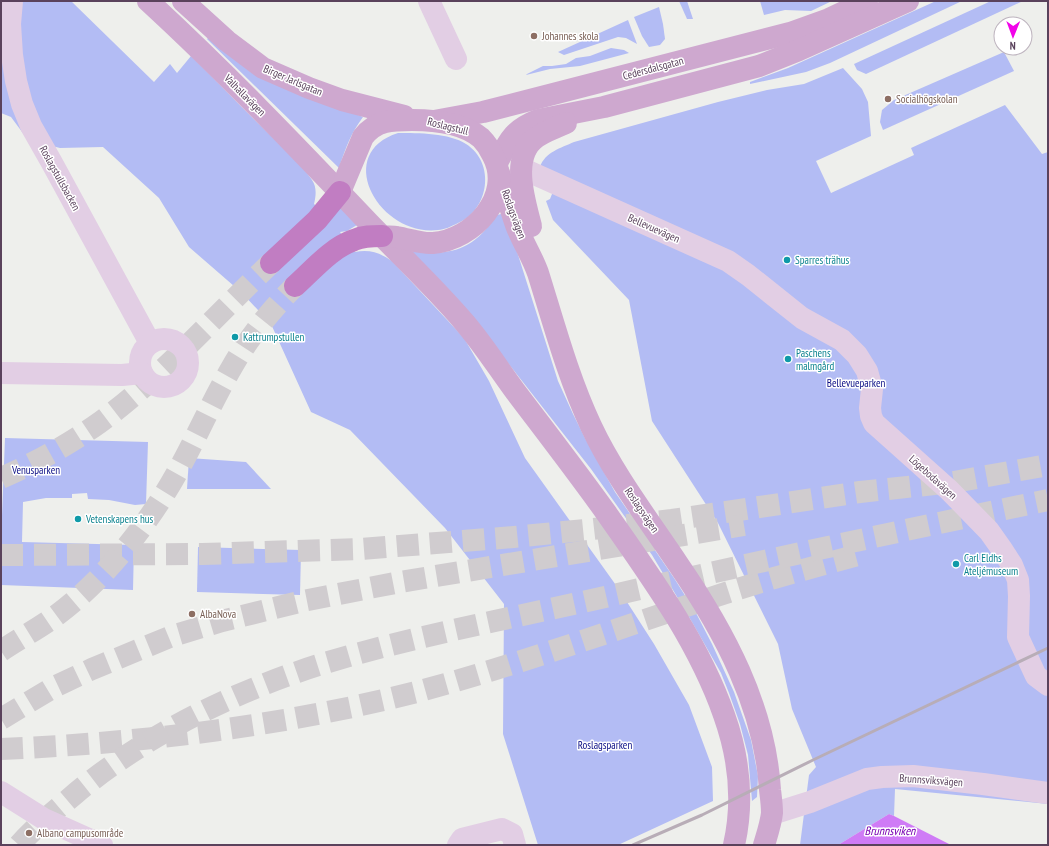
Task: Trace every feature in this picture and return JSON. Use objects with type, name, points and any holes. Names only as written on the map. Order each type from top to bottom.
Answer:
[{"type":"highway","points":[[270,263],[324,212],[340,192]]},
{"type":"highway","points":[[295,286],[338,249],[348,243],[362,237],[382,236]]},
{"type":"main road","name":"Valhallavägen","points":[[148,1],[191,41],[340,192]]},
{"type":"main road","name":"Cedersdalsgatan","points":[[427,120],[483,112],[783,35],[828,19],[867,1]]},
{"type":"main road","points":[[382,236],[397,237],[416,242],[432,243],[447,241],[472,229],[486,215],[493,203],[496,193],[498,168],[513,136],[520,129],[538,120],[604,107],[759,66],[799,50],[908,1]]},
{"type":"main road","name":"Birger Jarlsgatan","points":[[188,4],[227,41],[263,68],[309,88],[342,100],[427,120]]},
{"type":"main road","points":[[537,270],[533,232],[524,197],[521,168],[524,153],[534,140],[576,118],[604,107]]},
{"type":"main road","name":"Roslagstull","points":[[340,192],[358,146],[369,129],[378,124],[396,120],[427,120],[470,130],[482,139],[490,148],[498,168]]},
{"type":"main road","name":"Roslagsvägen","points":[[498,168],[516,225],[537,270],[575,387],[591,427],[620,479],[680,566],[721,633],[753,703],[769,768],[772,814],[764,845]]},
{"type":"main road","points":[[340,192],[421,275],[469,329],[579,474],[653,580],[693,646],[711,682],[724,715],[733,744],[738,774],[740,808],[734,845]]},
{"type":"street","name":"Roslagstullsbacken","points":[[12,1],[10,24],[14,68],[22,104],[31,126],[150,343]]},
{"type":"street","points":[[429,1],[456,59]]},
{"type":"street","name":"Bellevuevägen","points":[[521,168],[728,261],[779,299]]},
{"type":"street","name":"Lögebodavägen","points":[[779,299],[802,318],[842,340],[857,355],[867,372],[872,389],[870,408],[874,423],[949,490],[990,531],[1012,565],[1018,580],[1018,637],[1042,680]]},
{"type":"street","points":[[165,338],[179,344],[184,349],[188,363],[187,371],[178,383],[162,387],[154,385],[142,372],[140,360],[142,354],[150,343],[157,339],[165,338]]},
{"type":"street","points":[[1,373],[122,375],[142,372]]},
{"type":"street","name":"Brunnsviksvägen","points":[[772,814],[810,802],[867,779],[882,777],[912,776],[1048,793]]},
{"type":"street","points":[[1,792],[44,819],[102,845]]},
{"type":"street","points":[[458,845],[462,839],[502,829],[512,834],[515,845]]},
{"type":"green space","name":"Roslagsparken","points":[[1,1],[71,1],[154,82],[170,64],[177,73],[191,56],[307,173],[314,183],[316,195],[314,204],[331,218],[340,207],[357,225],[347,231],[340,232],[355,252],[375,252],[392,261],[464,338],[489,381],[525,458],[618,588],[654,644],[689,705],[712,767],[713,801],[618,845],[538,845],[503,734],[504,604],[445,528],[350,430],[311,412],[271,324],[242,293],[189,247],[159,198],[103,147],[60,148],[28,140],[11,117],[1,113]]},
{"type":"green space","points":[[679,1],[687,1],[693,19],[687,19]]},
{"type":"green space","points":[[760,1],[832,1],[811,11],[785,10],[764,15]]},
{"type":"green space","points":[[936,1],[962,1],[830,63],[806,72],[750,84],[750,82],[788,68]]},
{"type":"green space","points":[[991,1],[1023,1],[866,74],[857,70],[854,64]]},
{"type":"green space","points":[[659,7],[665,39],[660,45],[649,47],[642,36],[634,17]]},
{"type":"green space","points":[[628,20],[637,44],[626,38],[618,37],[564,55],[558,52]]},
{"type":"green space","points":[[209,37],[336,106],[363,117],[349,141],[339,168],[207,39]]},
{"type":"green space","points":[[611,48],[624,50],[629,53],[580,66],[550,69],[526,75],[543,66],[566,64],[576,58],[590,56]]},
{"type":"green space","points":[[995,56],[1006,56],[1014,71],[883,130],[880,122],[882,110],[894,100]]},
{"type":"green space","name":"Bellevueparken","points":[[843,68],[862,89],[868,102],[871,136],[816,161],[831,193],[914,155],[911,148],[1005,105],[1042,154],[1048,152],[1048,804],[895,789],[894,816],[889,814],[838,845],[800,845],[809,775],[816,767],[792,709],[778,644],[718,523],[652,421],[629,300],[553,220],[546,201],[550,199],[554,189],[540,167],[542,162],[550,154],[574,142],[718,102],[767,90],[804,84]]},
{"type":"green space","points":[[398,133],[434,134],[443,136],[459,140],[476,152],[482,163],[485,174],[485,186],[477,208],[468,217],[448,228],[438,230],[417,229],[398,221],[382,208],[372,192],[366,175],[368,158],[378,143]]},
{"type":"green space","points":[[501,214],[507,220],[558,381],[573,414],[615,492],[696,613],[734,692],[751,740],[758,776],[757,797],[752,801],[748,755],[740,724],[721,673],[652,555],[591,469],[508,363],[409,251],[437,253],[460,248],[470,244],[479,237],[497,215]]},
{"type":"green space","name":"Venusparken","points":[[5,438],[148,442],[146,504],[135,505],[109,500],[88,499],[87,493],[72,494],[72,498],[46,498],[23,502],[22,542],[134,545],[133,590],[1,585]]},
{"type":"green space","points":[[189,458],[246,462],[271,489],[187,489]]},
{"type":"green space","points":[[198,547],[301,550],[300,595],[197,592]]},
{"type":"water","name":"Brunnsviken","points":[[889,814],[894,816],[951,845],[838,845]]},
{"type":"tunnel","points":[[1,478],[39,460],[63,446],[99,423],[122,405],[187,346],[271,263]]},
{"type":"tunnel","points":[[1,651],[47,622],[81,595],[113,563],[127,546],[154,511],[174,478],[223,383],[246,345],[261,324],[295,286]]},
{"type":"tunnel","points":[[1,555],[202,554],[360,549],[514,537],[672,520],[860,492],[954,482],[1048,465]]},
{"type":"tunnel","points":[[19,845],[39,825],[76,793],[132,752],[163,733],[226,700],[292,674],[325,663],[394,644],[826,547],[1048,500]]},
{"type":"tunnel","points":[[1,719],[54,687],[92,669],[172,636],[222,621],[303,601],[400,582],[744,525]]},
{"type":"tunnel","points":[[1,749],[108,742],[214,731],[320,714],[372,703],[464,679],[738,589],[862,554]]},
{"type":"railway","points":[[633,845],[702,815],[813,760],[1048,648]]},
{"type":"place","name":"Johannes skola","points":[[534,36]]},
{"type":"place","name":"Socialhögskolan","points":[[888,99]]},
{"type":"place","name":"Sparres trähus","points":[[787,260]]},
{"type":"place","name":"Kattrumpstullen","points":[[235,337]]},
{"type":"place","name":"Paschens malmgård","points":[[788,359]]},
{"type":"place","name":"Vetenskapens hus","points":[[78,519]]},
{"type":"place","name":"Carl Eldhs Ateljémuseum","points":[[956,564]]},
{"type":"place","name":"AlbaNova","points":[[192,614]]},
{"type":"place","name":"Albano campusområde","points":[[29,833]]}]
